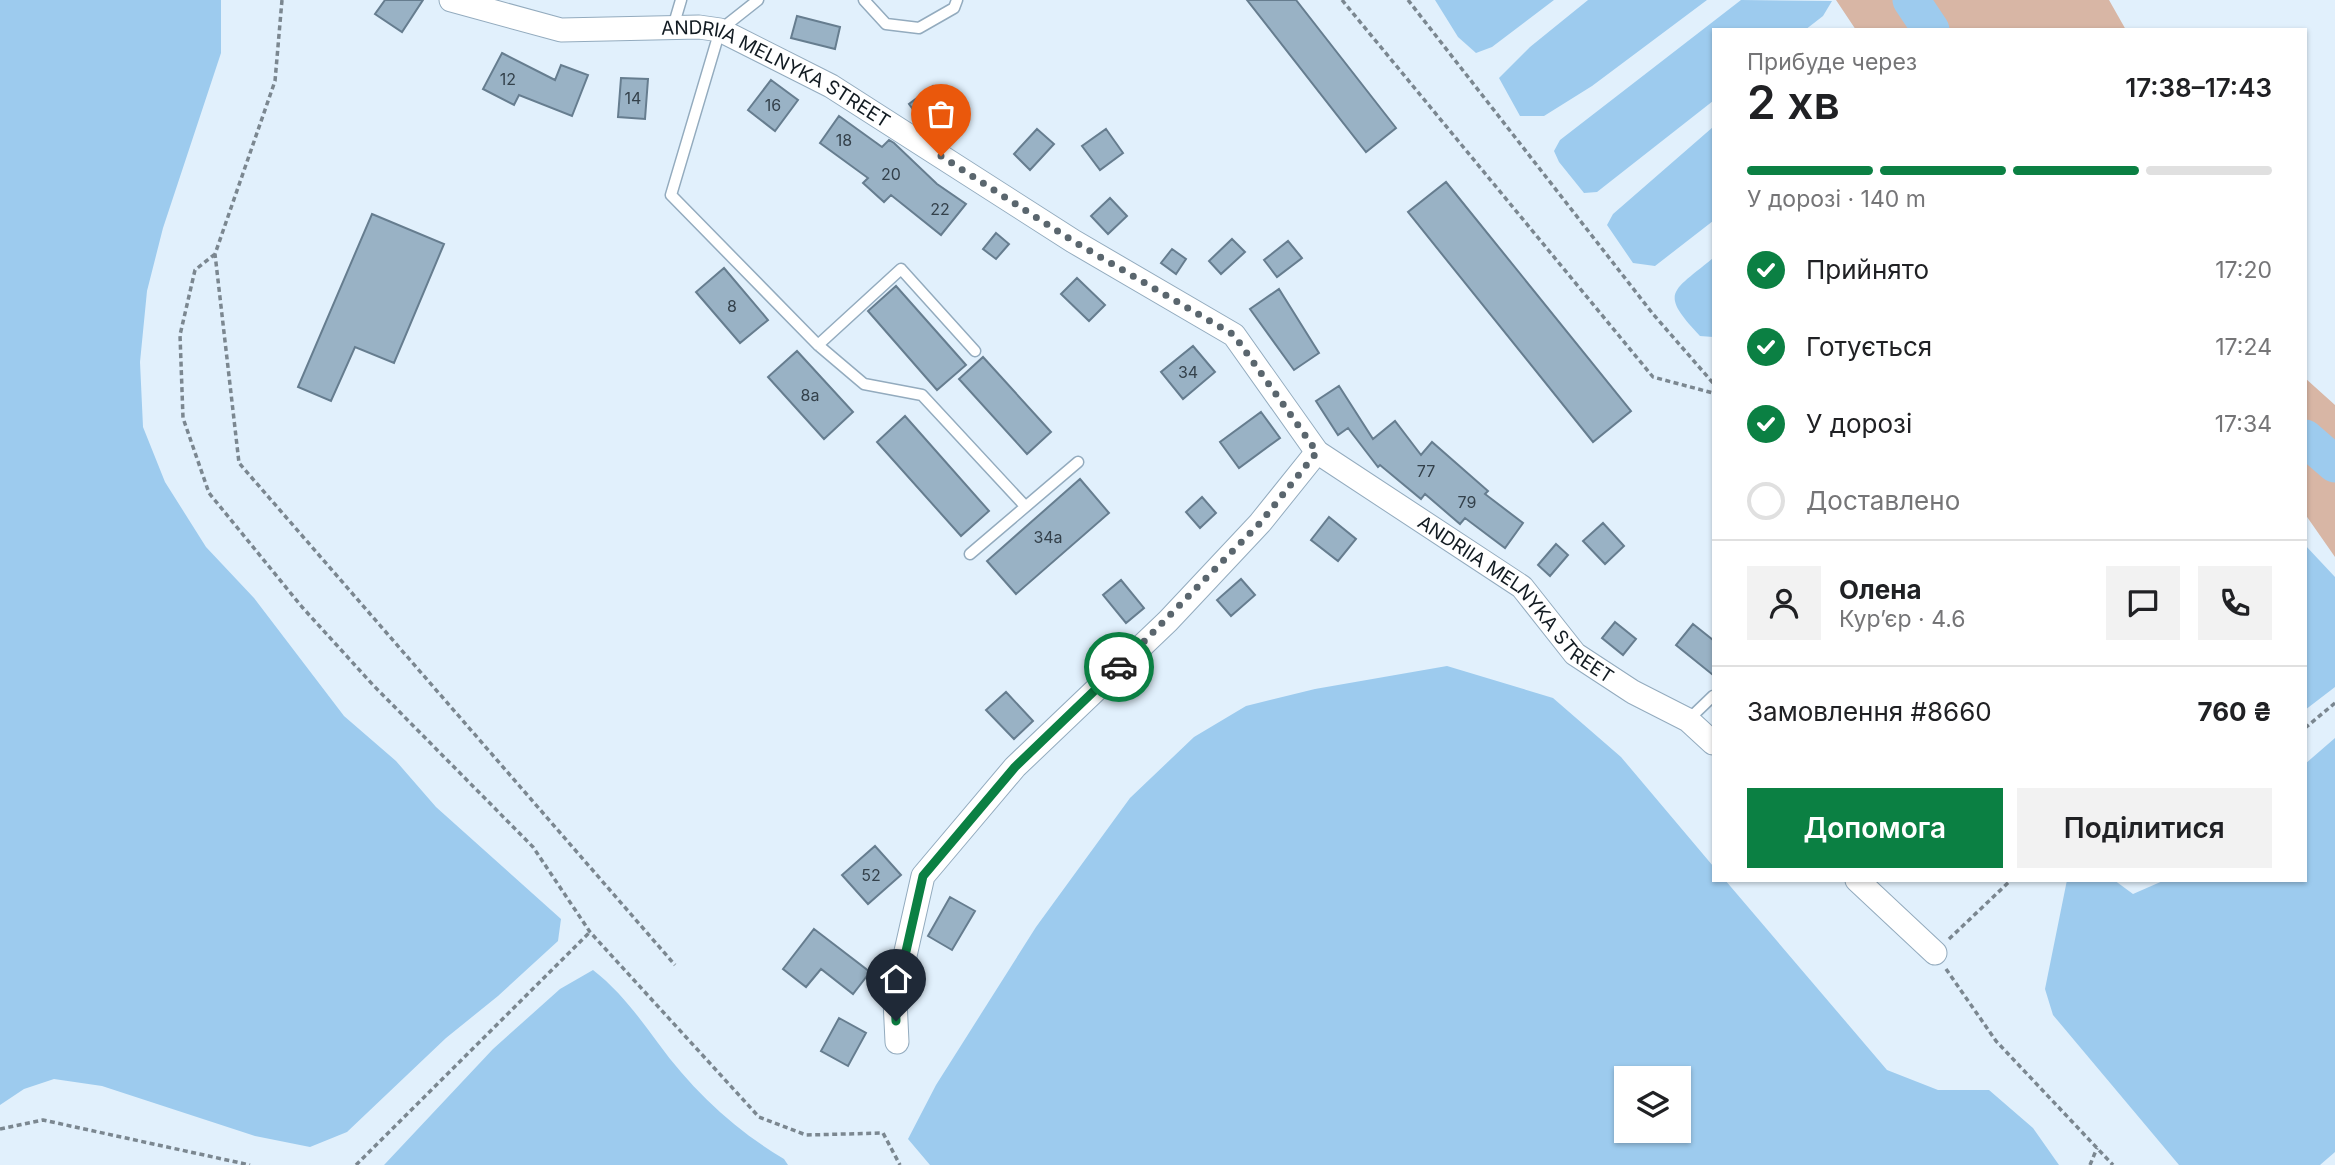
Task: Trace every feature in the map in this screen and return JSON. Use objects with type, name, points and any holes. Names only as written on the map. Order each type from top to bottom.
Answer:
[{"type":"street","name":"ANDRIIA MELNYKA STREET","points":[[452,0],[561,30],[673,27],[720,30],[831,86],[1073,241],[1234,335],[1317,452],[1522,587],[1575,654],[1633,692],[1688,720],[1712,743]]},
{"type":"street","points":[[897,1042],[895,1000],[923,876],[1015,767],[1168,621],[1260,523],[1317,452]]},
{"type":"street","points":[[1859,882],[1935,953]]},
{"type":"lane","points":[[673,27],[681,0]]},
{"type":"lane","points":[[758,0],[720,30],[671,195],[818,345],[864,384],[922,395],[1025,506]]},
{"type":"lane","points":[[864,0],[886,23],[919,28],[954,8],[957,0]]},
{"type":"lane","points":[[818,345],[901,269],[975,351]]},
{"type":"lane","points":[[971,554],[1078,462]]},
{"type":"lane","points":[[1688,720],[1712,697]]},
{"type":"path","points":[[282,0],[275,81],[215,254],[239,463],[675,965]]},
{"type":"path","points":[[1342,0],[1653,377],[1712,393]]},
{"type":"path","points":[[1408,0],[1653,314],[1712,382]]},
{"type":"path","points":[[215,254],[195,270],[180,335],[183,418],[209,493],[302,607],[373,685],[533,848],[590,932],[759,1117],[806,1135],[883,1133],[900,1165]]},
{"type":"path","points":[[2307,726],[2335,703]]},
{"type":"path","points":[[2009,882],[1935,953],[1996,1041],[2113,1165]]},
{"type":"path","points":[[356,1165],[590,932]]},
{"type":"path","points":[[0,1129],[43,1120],[250,1165]]},
{"type":"path","points":[[2090,1165],[2097,1147]]},
{"type":"shaded area","points":[[1836,0],[2109,0],[2125,28],[1855,28]]},
{"type":"shaded area","points":[[2307,380],[2335,405],[2335,557],[2307,517]]},
{"type":"water","points":[[0,0],[221,0],[221,53],[163,228],[147,291],[140,362],[143,427],[165,482],[206,547],[254,598],[344,716],[396,761],[436,807],[561,919],[558,941],[498,996],[446,1038],[347,1132],[310,1147],[255,1136],[102,1086],[54,1079],[24,1089],[0,1105]]},
{"type":"water","points":[[1435,0],[1554,0],[1492,47],[1476,53],[1458,37]]},
{"type":"water","points":[[1588,0],[1707,0],[1592,86],[1544,116],[1520,116],[1499,78],[1530,47]]},
{"type":"water","points":[[1741,0],[1832,1],[1823,16],[1808,28],[1712,28],[1712,102],[1597,192],[1584,193],[1559,162],[1554,151],[1560,140]]},
{"type":"water","points":[[1712,128],[1712,222],[1655,266],[1633,263],[1607,225],[1613,214]]},
{"type":"water","points":[[1712,259],[1712,337],[1700,336],[1675,301],[1675,294],[1687,279]]},
{"type":"water","points":[[2307,547],[2335,577],[2335,687],[2307,708]]},
{"type":"water","points":[[1447,666],[1553,698],[1621,757],[1712,865],[1712,882],[1727,882],[1887,1070],[1938,1090],[1989,1090],[2033,1128],[2059,1165],[930,1165],[908,1139],[936,1085],[1036,927],[1130,798],[1194,737],[1246,706],[1315,689]]},
{"type":"water","points":[[2335,738],[2335,1152],[2320,1165],[2179,1165],[2053,1015],[2045,989],[2067,882],[2117,882],[2133,894],[2160,882],[2307,882],[2307,762]]},
{"type":"water","points":[[593,970],[628,1004],[685,1077],[715,1108],[784,1159],[788,1165],[384,1165],[493,1049],[560,989]]},
{"type":"building","points":[[385,0],[423,0],[402,32],[375,14]]},
{"type":"building","points":[[1247,0],[1296,0],[1396,128],[1366,152]]},
{"type":"building","points":[[797,16],[840,27],[835,49],[791,38]]},
{"type":"building","points":[[502,53],[555,80],[561,65],[588,75],[572,116],[519,95],[514,105],[483,89]]},
{"type":"building","points":[[621,78],[648,79],[645,119],[618,117]]},
{"type":"building","points":[[771,80],[798,100],[775,131],[748,110]]},
{"type":"building","points":[[933,86],[949,109],[926,127],[909,104]]},
{"type":"building","points":[[839,116],[882,147],[889,140],[894,143],[937,184],[966,204],[941,235],[891,195],[884,202],[863,183],[868,178],[820,143]]},
{"type":"building","points":[[1037,129],[1054,144],[1030,170],[1014,154]]},
{"type":"building","points":[[1106,129],[1123,153],[1100,170],[1082,146]]},
{"type":"building","points":[[1446,182],[1631,411],[1593,442],[1408,212]]},
{"type":"building","points":[[1110,198],[1127,216],[1108,234],[1091,216]]},
{"type":"building","points":[[372,214],[444,244],[394,363],[355,347],[331,401],[298,387]]},
{"type":"building","points":[[996,233],[1009,244],[996,259],[983,249]]},
{"type":"building","points":[[1232,239],[1245,252],[1221,274],[1209,261]]},
{"type":"building","points":[[1288,241],[1302,258],[1277,277],[1264,260]]},
{"type":"building","points":[[1172,249],[1186,259],[1176,274],[1161,263]]},
{"type":"building","points":[[724,268],[768,320],[740,343],[696,292]]},
{"type":"building","points":[[1077,278],[1105,305],[1089,321],[1061,294]]},
{"type":"building","points":[[896,286],[966,365],[937,390],[868,311]]},
{"type":"building","points":[[1279,289],[1319,353],[1294,370],[1250,309]]},
{"type":"building","points":[[1193,346],[1215,372],[1183,399],[1161,372]]},
{"type":"building","points":[[797,351],[853,412],[824,439],[768,377]]},
{"type":"building","points":[[983,357],[1051,432],[1027,454],[959,379]]},
{"type":"building","points":[[1339,386],[1373,439],[1395,421],[1421,455],[1432,442],[1488,491],[1485,494],[1523,523],[1505,548],[1465,518],[1460,524],[1425,494],[1421,499],[1380,465],[1378,467],[1348,428],[1338,435],[1316,401]]},
{"type":"building","points":[[1261,412],[1280,438],[1239,468],[1220,442]]},
{"type":"building","points":[[905,416],[989,511],[961,536],[877,442]]},
{"type":"building","points":[[1080,479],[1109,513],[1016,594],[987,561]]},
{"type":"building","points":[[1202,497],[1216,513],[1200,528],[1186,512]]},
{"type":"building","points":[[1329,517],[1356,539],[1338,561],[1311,540]]},
{"type":"building","points":[[1603,523],[1624,546],[1605,564],[1583,541]]},
{"type":"building","points":[[1556,544],[1568,555],[1550,576],[1538,565]]},
{"type":"building","points":[[1241,579],[1255,595],[1231,616],[1217,600]]},
{"type":"building","points":[[1121,580],[1144,608],[1126,623],[1103,595]]},
{"type":"building","points":[[1615,622],[1636,639],[1623,655],[1602,638]]},
{"type":"building","points":[[1693,624],[1712,639],[1712,674],[1676,645]]},
{"type":"building","points":[[1006,692],[1033,721],[1014,739],[986,710]]},
{"type":"building","points":[[875,846],[901,875],[868,904],[842,875]]},
{"type":"building","points":[[950,897],[975,911],[952,950],[928,936]]},
{"type":"building","points":[[814,929],[870,972],[853,994],[821,969],[806,987],[783,969]]},
{"type":"building","points":[[839,1018],[866,1033],[848,1066],[821,1051]]},
{"type":"waterway","points":[[1911,0],[1930,28]]},
{"type":"waterway","points":[[2307,440],[2335,464]]},
{"type":"way so far","points":[[941,156],[1073,241],[1234,335],[1317,452],[1260,523],[1168,621],[1119,667]]},
{"type":"route","points":[[896,1021],[895,1000],[923,876],[1015,767],[1119,667]]}]
